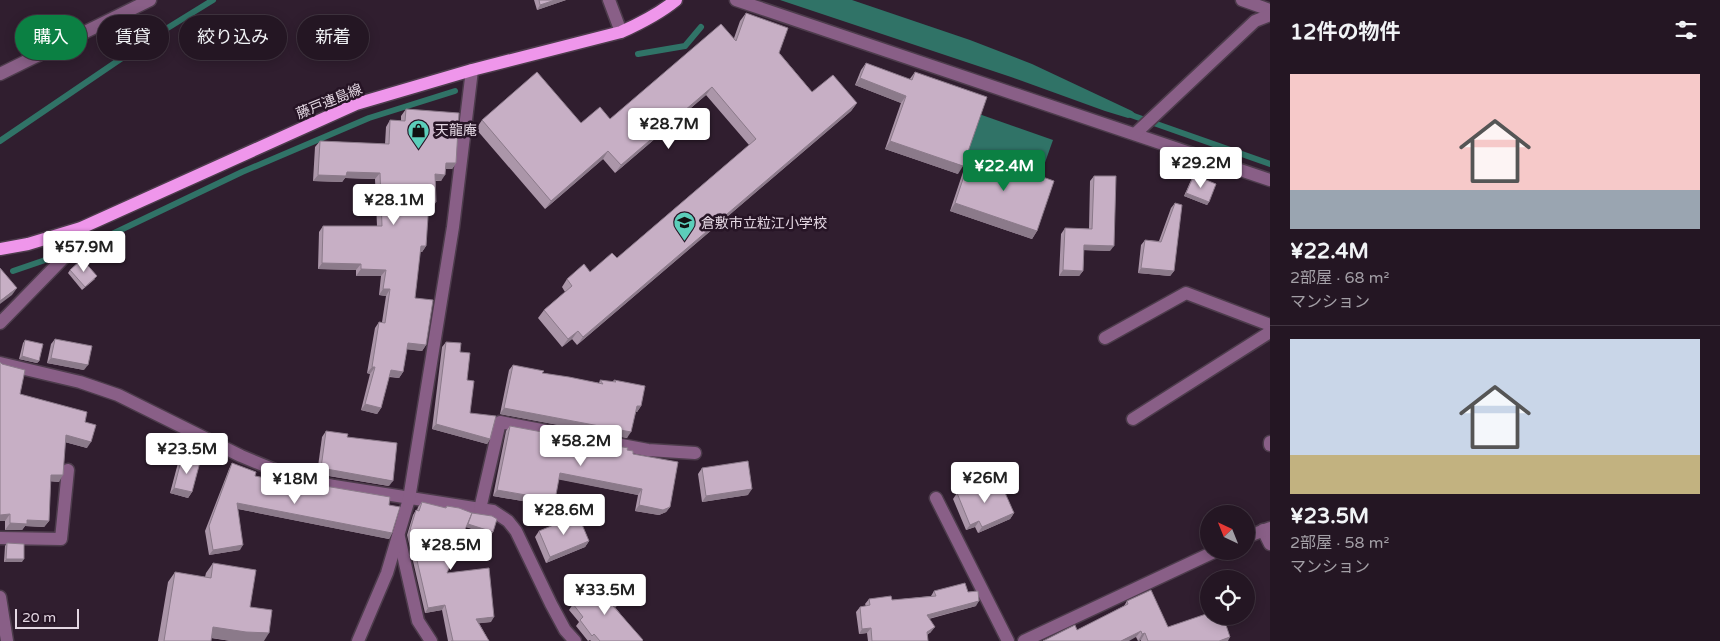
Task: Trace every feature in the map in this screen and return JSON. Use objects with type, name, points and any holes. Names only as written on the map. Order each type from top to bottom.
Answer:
[{"type":"main road","name":"藤戸連島線","points":[[0,249],[28,244],[82,228],[356,104],[472,70],[621,32],[644,22],[676,0]]},
{"type":"street","points":[[0,74],[150,0]]},
{"type":"street","points":[[608,0],[621,32]]},
{"type":"street","points":[[736,0],[1143,126],[1270,180]]},
{"type":"street","points":[[1242,0],[1270,10]]},
{"type":"street","points":[[1143,126],[1255,21],[1270,15]]},
{"type":"street","points":[[358,641],[387,573],[409,499],[453,227],[472,70]]},
{"type":"street","points":[[0,323],[84,237],[82,228]]},
{"type":"street","points":[[1106,338],[1186,293],[1270,325]]},
{"type":"street","points":[[1132,419],[1270,332]]},
{"type":"street","points":[[0,363],[80,382],[118,395],[241,456],[288,475],[334,486],[493,511],[508,521],[516,532],[565,630],[575,641]]},
{"type":"street","points":[[480,509],[500,422],[648,450],[695,453]]},
{"type":"street","points":[[0,538],[61,539],[68,470]]},
{"type":"street","points":[[936,498],[1008,641]]},
{"type":"street","points":[[1266,529],[1270,544]]},
{"type":"street","points":[[398,534],[418,621],[431,641]]},
{"type":"street","points":[[1024,641],[1200,558]]},
{"type":"street","points":[[0,597],[7,641]]},
{"type":"shaded area","points":[[780,0],[852,0],[970,40],[1032,64],[1132,111],[1138,116],[1128,118],[1105,111],[1011,77]]},
{"type":"shaded area","points":[[979,114],[1053,140],[1037,185],[963,159]]},
{"type":"building","points":[[539,0],[555,0],[540,5]]},
{"type":"building","points":[[746,13],[788,28],[779,53],[812,92],[833,75],[857,103],[583,337],[578,331],[568,339],[544,310],[572,286],[567,279],[584,264],[590,272],[612,253],[617,258],[756,139],[712,87],[621,165],[608,151],[551,201],[482,120],[537,72],[581,123],[600,107],[610,119],[721,24],[736,41]]},
{"type":"building","points":[[866,63],[912,80],[915,72],[987,97],[963,166],[890,141],[906,96],[860,78]]},
{"type":"building","points":[[406,109],[459,113],[456,163],[446,163],[445,175],[435,174],[436,202],[429,202],[426,246],[421,246],[415,298],[433,300],[426,345],[408,343],[403,372],[391,370],[381,408],[365,404],[375,367],[372,367],[379,322],[385,323],[390,289],[383,289],[386,270],[361,269],[361,264],[322,263],[323,226],[382,226],[380,173],[347,172],[346,176],[318,175],[320,141],[389,144],[390,120],[405,121]]},
{"type":"building","points":[[972,152],[1054,181],[1037,231],[955,203]]},
{"type":"building","points":[[1194,175],[1216,184],[1209,202],[1186,193]]},
{"type":"building","points":[[1094,176],[1116,176],[1114,246],[1084,245],[1083,271],[1063,270],[1065,228],[1092,229]]},
{"type":"building","points":[[1175,203],[1182,205],[1174,271],[1141,268],[1145,240],[1161,242]]},
{"type":"building","points":[[82,259],[97,276],[85,287],[70,270]]},
{"type":"building","points":[[0,268],[17,288],[0,301]]},
{"type":"building","points":[[55,339],[92,346],[88,365],[51,358]]},
{"type":"building","points":[[25,340],[43,344],[39,361],[22,356]]},
{"type":"building","points":[[446,342],[461,343],[460,352],[470,353],[467,380],[474,381],[470,413],[496,416],[490,439],[436,424]]},
{"type":"building","points":[[0,362],[25,370],[20,394],[87,412],[85,422],[96,425],[91,442],[66,435],[63,475],[51,475],[49,521],[27,520],[27,524],[10,523],[10,514],[0,515]]},
{"type":"building","points":[[513,365],[544,371],[542,373],[603,384],[600,380],[616,382],[614,380],[645,386],[641,406],[637,406],[631,432],[504,408]]},
{"type":"building","points":[[510,426],[628,448],[627,450],[633,451],[633,454],[678,462],[670,507],[663,510],[639,505],[642,489],[560,473],[555,500],[497,490]]},
{"type":"building","points":[[326,431],[348,434],[347,437],[397,443],[393,481],[321,468]]},
{"type":"building","points":[[182,457],[200,462],[192,492],[174,488]]},
{"type":"building","points":[[748,461],[752,489],[706,496],[702,468]]},
{"type":"building","points":[[232,463],[256,472],[255,476],[319,488],[319,485],[390,497],[389,505],[400,507],[392,533],[237,503],[243,545],[213,550],[209,526]]},
{"type":"building","points":[[988,480],[992,490],[1002,486],[1014,513],[982,527],[979,521],[970,525],[957,493]]},
{"type":"building","points":[[422,502],[446,508],[447,506],[459,508],[472,513],[447,573],[489,568],[494,617],[476,619],[489,641],[453,641],[445,605],[428,608],[410,530],[416,510],[419,511]]},
{"type":"building","points":[[472,513],[492,516],[497,519],[493,532],[468,524]]},
{"type":"building","points":[[578,515],[589,541],[550,557],[539,531]]},
{"type":"building","points":[[7,543],[24,544],[24,559],[6,559]]},
{"type":"building","points":[[213,563],[256,570],[250,607],[272,610],[269,633],[213,627],[211,641],[164,641],[175,572],[211,578]]},
{"type":"building","points":[[605,580],[621,600],[613,606],[642,641],[600,641],[594,634],[592,636],[580,620],[583,617],[573,604]]},
{"type":"building","points":[[965,583],[968,592],[978,591],[979,601],[927,615],[935,627],[927,632],[928,641],[872,641],[871,628],[862,629],[860,607],[870,605],[869,599],[891,596],[892,600],[936,596],[934,591]]},
{"type":"building","points":[[1151,590],[1168,627],[1200,616],[1200,625],[1226,625],[1230,637],[1219,641],[1148,641],[1145,633],[1142,634],[1141,631],[1121,641],[1043,641],[1075,625],[1077,630],[1128,604],[1127,601]]},
{"type":"waterway","points":[[0,141],[153,37],[213,0]]},
{"type":"waterway","points":[[638,54],[685,46],[701,27]]},
{"type":"waterway","points":[[87,246],[242,172],[369,118],[455,91]]},
{"type":"waterway","points":[[1131,115],[1270,164]]},
{"type":"waterway","points":[[13,271],[54,257]]},
{"type":"place","name":"天龍庵","points":[[419,149]]},
{"type":"place","name":"倉敷市立粒江小学校","points":[[685,242]]}]
